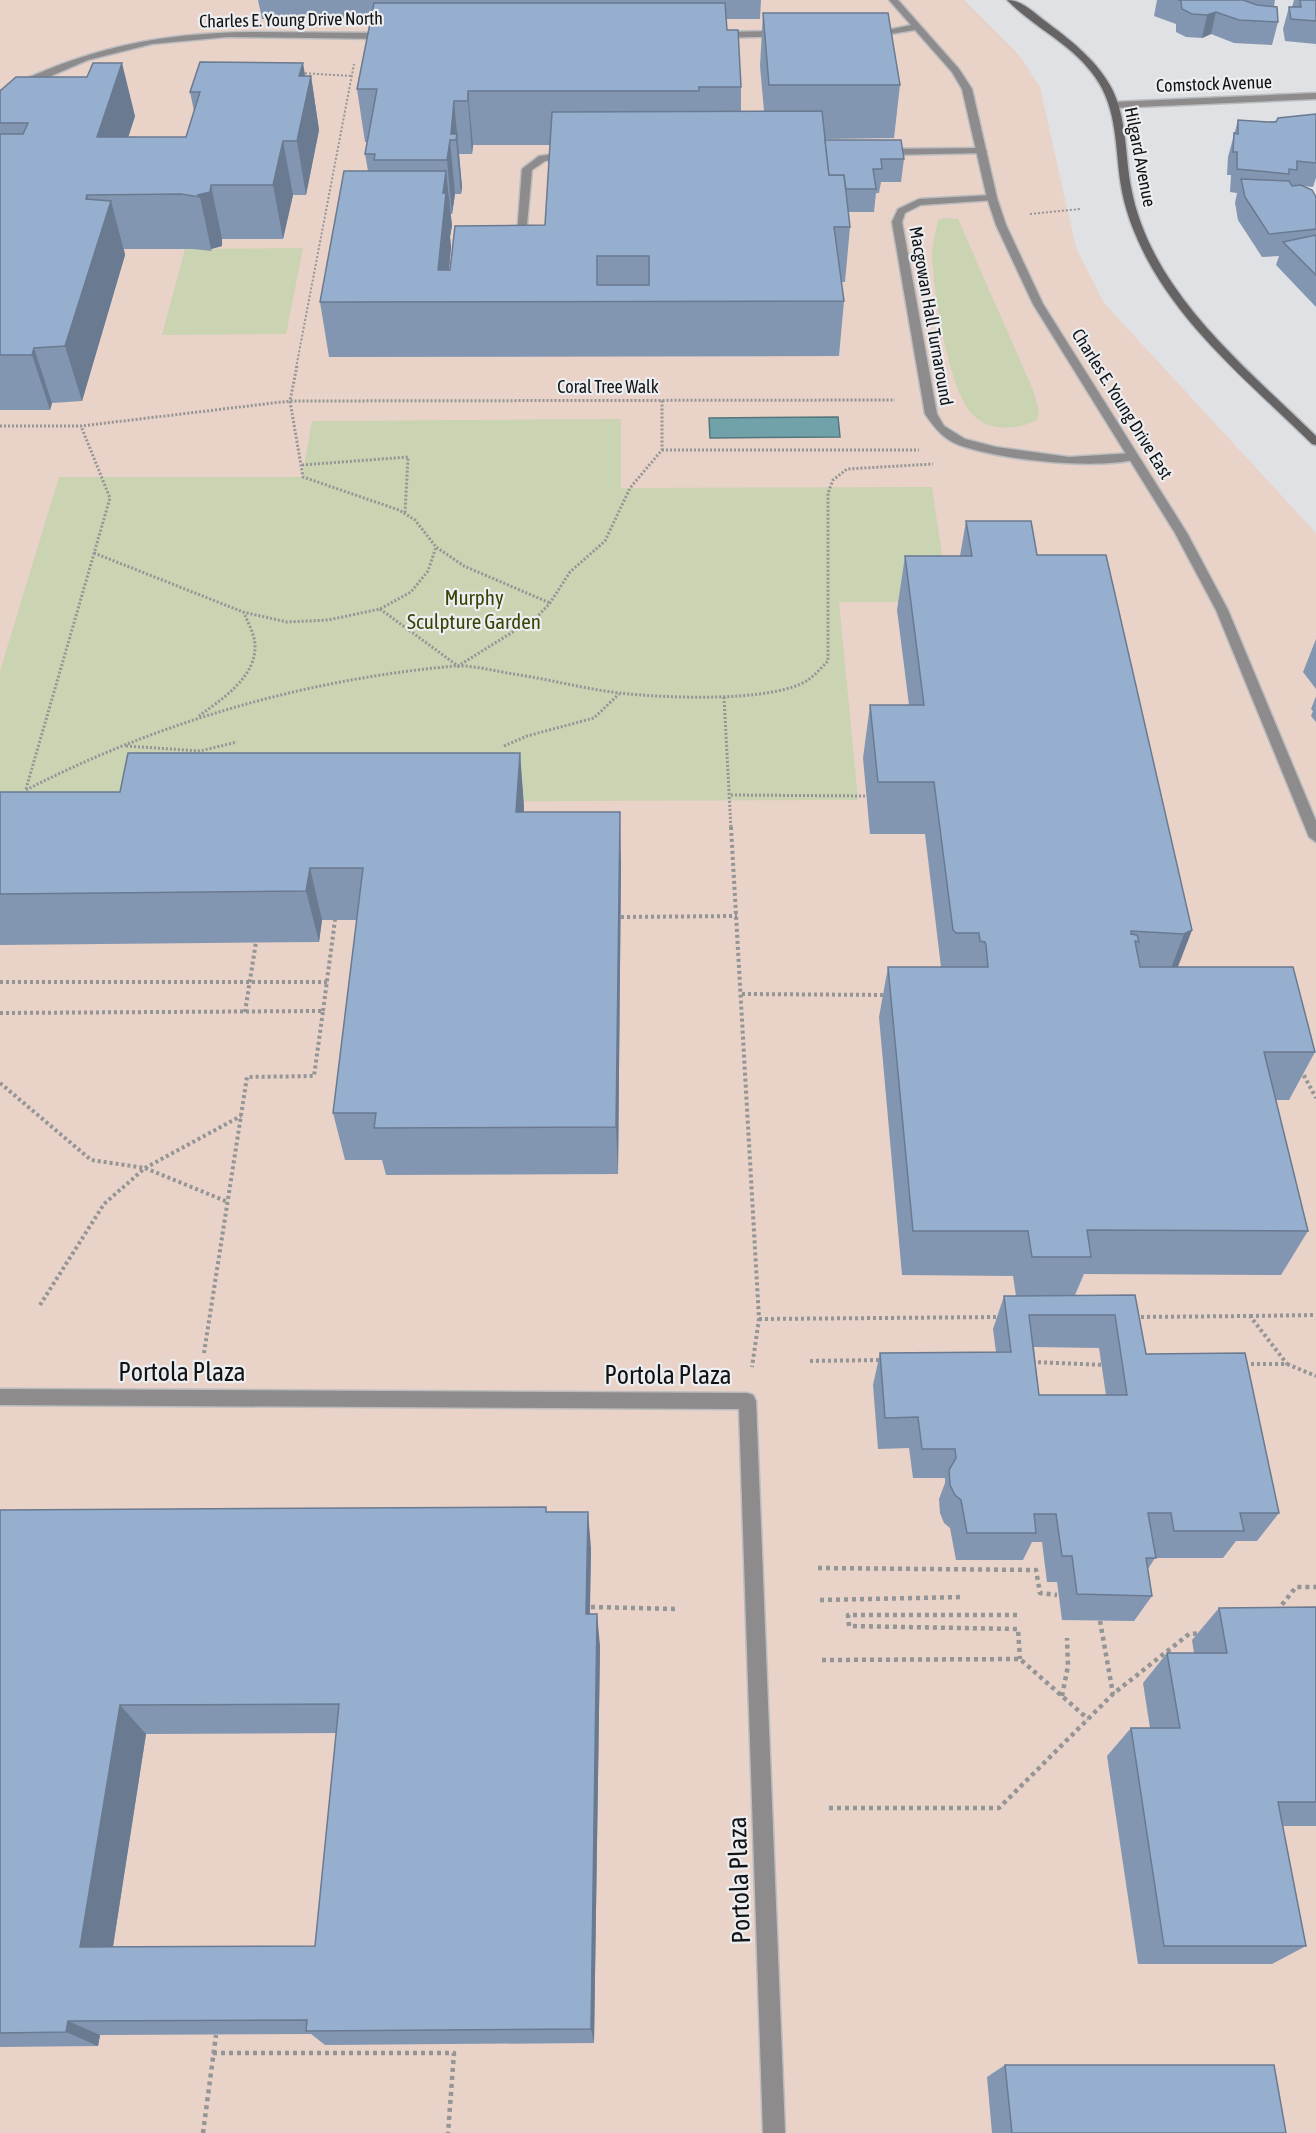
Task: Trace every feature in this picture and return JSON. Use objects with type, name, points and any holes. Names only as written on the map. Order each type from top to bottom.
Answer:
[{"type":"street","name":"Charles E. Young Drive East","points":[[893,0],[956,71],[967,89],[992,198],[1001,225],[1038,304],[1181,533],[1222,610],[1316,837]]},
{"type":"street","name":"Hilgard Avenue","points":[[1011,0],[1069,45],[1100,76],[1114,105],[1120,129],[1126,188],[1136,223],[1153,259],[1195,321],[1316,442]]},
{"type":"street","points":[[857,34],[916,27]]},
{"type":"street","points":[[714,35],[797,34]]},
{"type":"street","name":"Charles E. Young Drive North","points":[[0,95],[55,69],[102,54],[174,38],[392,36]]},
{"type":"street","name":"Comstock Avenue","points":[[1114,105],[1316,96]]},
{"type":"street","points":[[875,152],[982,151]]},
{"type":"street","points":[[520,252],[527,169],[542,158],[583,154]]},
{"type":"street","name":"Macgowan Hall Turnaround","points":[[992,198],[920,202],[901,211],[897,222],[931,414],[940,428],[961,442],[996,450],[1069,461],[1134,458]]},
{"type":"street","name":"Portola Plaza","points":[[0,1397],[747,1401],[774,2133]]},
{"type":"path","points":[[356,58],[290,401],[303,477],[372,499],[405,513],[428,533],[436,547],[464,566],[550,603]]},
{"type":"path","points":[[294,73],[352,75]]},
{"type":"path","points":[[1023,215],[1080,209]]},
{"type":"path","name":"Coral Tree Walk","points":[[0,426],[81,426],[290,401],[927,399]]},
{"type":"path","points":[[458,666],[537,617],[550,603],[570,572],[604,541],[630,488],[662,450],[662,400]]},
{"type":"path","points":[[23,798],[110,498],[81,426]]},
{"type":"path","points":[[662,450],[922,450]]},
{"type":"path","points":[[302,465],[408,457],[405,513]]},
{"type":"path","points":[[26,790],[57,774],[197,717],[359,678],[458,666],[538,677],[620,693],[724,697],[779,691],[808,680],[828,661],[828,493],[833,480],[847,469],[941,463]]},
{"type":"path","points":[[94,553],[243,612],[287,622],[328,620],[380,609],[411,592],[428,571],[436,547]]},
{"type":"path","points":[[380,609],[458,666]]},
{"type":"path","points":[[197,717],[227,694],[250,668],[255,644],[243,612]]},
{"type":"path","points":[[504,746],[527,736],[594,718],[620,693]]},
{"type":"path","points":[[724,697],[759,1319],[747,1401]]},
{"type":"path","points":[[125,746],[200,752],[237,742]]},
{"type":"path","points":[[731,795],[867,796]]},
{"type":"path","points":[[621,917],[737,916]]},
{"type":"path","points":[[204,1353],[248,1077],[314,1076],[335,920]]},
{"type":"path","points":[[245,1012],[256,942]]},
{"type":"path","points":[[0,982],[327,982]]},
{"type":"path","points":[[742,994],[892,995]]},
{"type":"path","points":[[0,1013],[323,1011]]},
{"type":"path","points":[[1299,1066],[1316,1098]]},
{"type":"path","points":[[0,1083],[91,1160],[146,1168],[228,1202]]},
{"type":"path","points":[[40,1305],[104,1204],[146,1168],[241,1116]]},
{"type":"path","points":[[1130,1317],[1316,1315]]},
{"type":"path","points":[[1250,1316],[1287,1364]]},
{"type":"path","points":[[759,1319],[1010,1317]]},
{"type":"path","points":[[810,1361],[891,1360]]},
{"type":"path","points":[[1020,1361],[1114,1365]]},
{"type":"path","points":[[1241,1364],[1287,1364],[1316,1376]]},
{"type":"path","points":[[818,1568],[1036,1570],[1040,1593],[1057,1594]]},
{"type":"path","points":[[1272,1618],[1296,1587],[1316,1587]]},
{"type":"path","points":[[820,1600],[962,1597]]},
{"type":"path","points":[[591,1607],[677,1609]]},
{"type":"path","points":[[1017,1615],[848,1615],[849,1626],[1018,1629],[1020,1659]]},
{"type":"path","points":[[1100,1621],[1113,1694]]},
{"type":"path","points":[[829,1808],[999,1808],[1113,1694],[1189,1634],[1212,1632]]},
{"type":"path","points":[[1062,1696],[1068,1666],[1067,1638]]},
{"type":"path","points":[[822,1660],[1020,1659],[1088,1719]]},
{"type":"path","points":[[203,2133],[216,2036]]},
{"type":"path","points":[[213,2053],[454,2053],[448,2133]]},
{"type":"shaded area","points":[[0,0],[964,0],[1019,55],[1040,87],[1076,248],[1104,303],[1316,533],[1316,2133],[0,2133]]},
{"type":"green space","points":[[958,219],[1033,390],[1039,411],[1037,420],[1021,426],[1004,428],[980,421],[964,402],[956,385],[939,316],[932,256],[938,220]]},
{"type":"green space","points":[[303,248],[286,334],[162,335],[185,249]]},
{"type":"green space","name":"Murphy Sculpture Garden","points":[[621,419],[621,488],[932,487],[949,602],[839,602],[858,800],[0,803],[0,671],[59,477],[302,477],[312,421]]},
{"type":"water","points":[[838,417],[840,437],[710,438],[709,418]]},
{"type":"building","points":[[1178,0],[1243,0],[1257,5],[1277,7],[1278,22],[1239,20],[1216,12],[1207,15],[1192,14],[1182,9],[1181,1]]},
{"type":"building","points":[[1300,0],[1316,0],[1316,21],[1291,19],[1289,7],[1301,7]]},
{"type":"building","points":[[374,3],[725,3],[727,30],[738,30],[741,87],[699,87],[699,91],[468,91],[468,101],[454,101],[451,134],[457,134],[456,140],[450,140],[447,160],[374,160],[375,154],[365,154],[377,89],[357,89]]},
{"type":"building","points":[[763,13],[888,13],[900,85],[769,85]]},
{"type":"building","points":[[200,62],[303,63],[299,76],[311,76],[297,141],[283,141],[273,185],[211,185],[210,192],[198,195],[200,197],[181,194],[87,195],[86,199],[111,201],[65,346],[34,348],[32,355],[0,355],[0,134],[23,134],[28,123],[0,123],[0,91],[16,77],[87,77],[93,63],[122,63],[97,137],[186,137],[200,92],[190,92]]},
{"type":"building","points":[[822,111],[829,175],[844,175],[850,227],[834,227],[844,301],[320,302],[344,171],[446,171],[438,270],[450,270],[455,226],[545,225],[552,112]],"holes":[[[597,256],[649,256],[649,285],[597,285]]]},
{"type":"building","points":[[1316,114],[1316,163],[1297,161],[1297,170],[1289,169],[1289,174],[1237,169],[1237,152],[1233,152],[1234,133],[1238,134],[1238,120],[1276,122],[1278,118]]},
{"type":"building","points":[[825,140],[901,140],[904,159],[881,159],[882,169],[873,169],[876,189],[846,189],[844,175],[829,175]]},
{"type":"building","points":[[1241,179],[1289,181],[1292,186],[1301,185],[1312,190],[1316,197],[1316,229],[1269,234],[1245,197]]},
{"type":"building","points":[[1316,235],[1316,275],[1283,242]]},
{"type":"building","points":[[966,521],[1031,521],[1037,555],[1106,555],[1192,930],[1184,934],[1131,931],[1131,934],[1137,935],[1139,942],[1135,941],[1140,967],[1293,967],[1315,1052],[1264,1052],[1308,1231],[1087,1230],[1091,1257],[1032,1257],[1028,1231],[913,1231],[888,967],[988,967],[986,945],[985,942],[980,941],[979,933],[956,933],[953,930],[934,782],[878,782],[870,705],[924,705],[905,556],[972,556]]},
{"type":"building","points":[[128,753],[520,753],[516,812],[620,812],[616,1127],[374,1128],[376,1113],[333,1113],[363,868],[310,868],[306,891],[0,894],[0,792],[120,792]]},
{"type":"building","points":[[1135,1295],[1146,1354],[1245,1353],[1279,1513],[1240,1513],[1244,1531],[1174,1531],[1171,1513],[1148,1513],[1156,1558],[1146,1558],[1152,1596],[1077,1594],[1072,1556],[1062,1556],[1056,1514],[1034,1514],[1036,1533],[967,1533],[961,1500],[955,1495],[950,1485],[949,1470],[956,1458],[955,1449],[922,1449],[918,1417],[885,1418],[880,1353],[1011,1352],[1004,1296]],"holes":[[[1029,1315],[1115,1315],[1127,1395],[1039,1395]]]},
{"type":"building","points":[[546,1507],[546,1512],[588,1512],[586,1614],[597,1614],[591,2029],[306,2031],[307,2020],[68,2021],[66,2032],[0,2033],[0,1510]],"holes":[[[339,1704],[315,1946],[80,1947],[120,1705]]]},
{"type":"building","points":[[1316,1607],[1316,1802],[1278,1802],[1306,1946],[1164,1946],[1131,1728],[1180,1728],[1167,1653],[1227,1653],[1219,1608]]},
{"type":"building","points":[[1005,2065],[1274,2065],[1286,2133],[1012,2133]]}]
